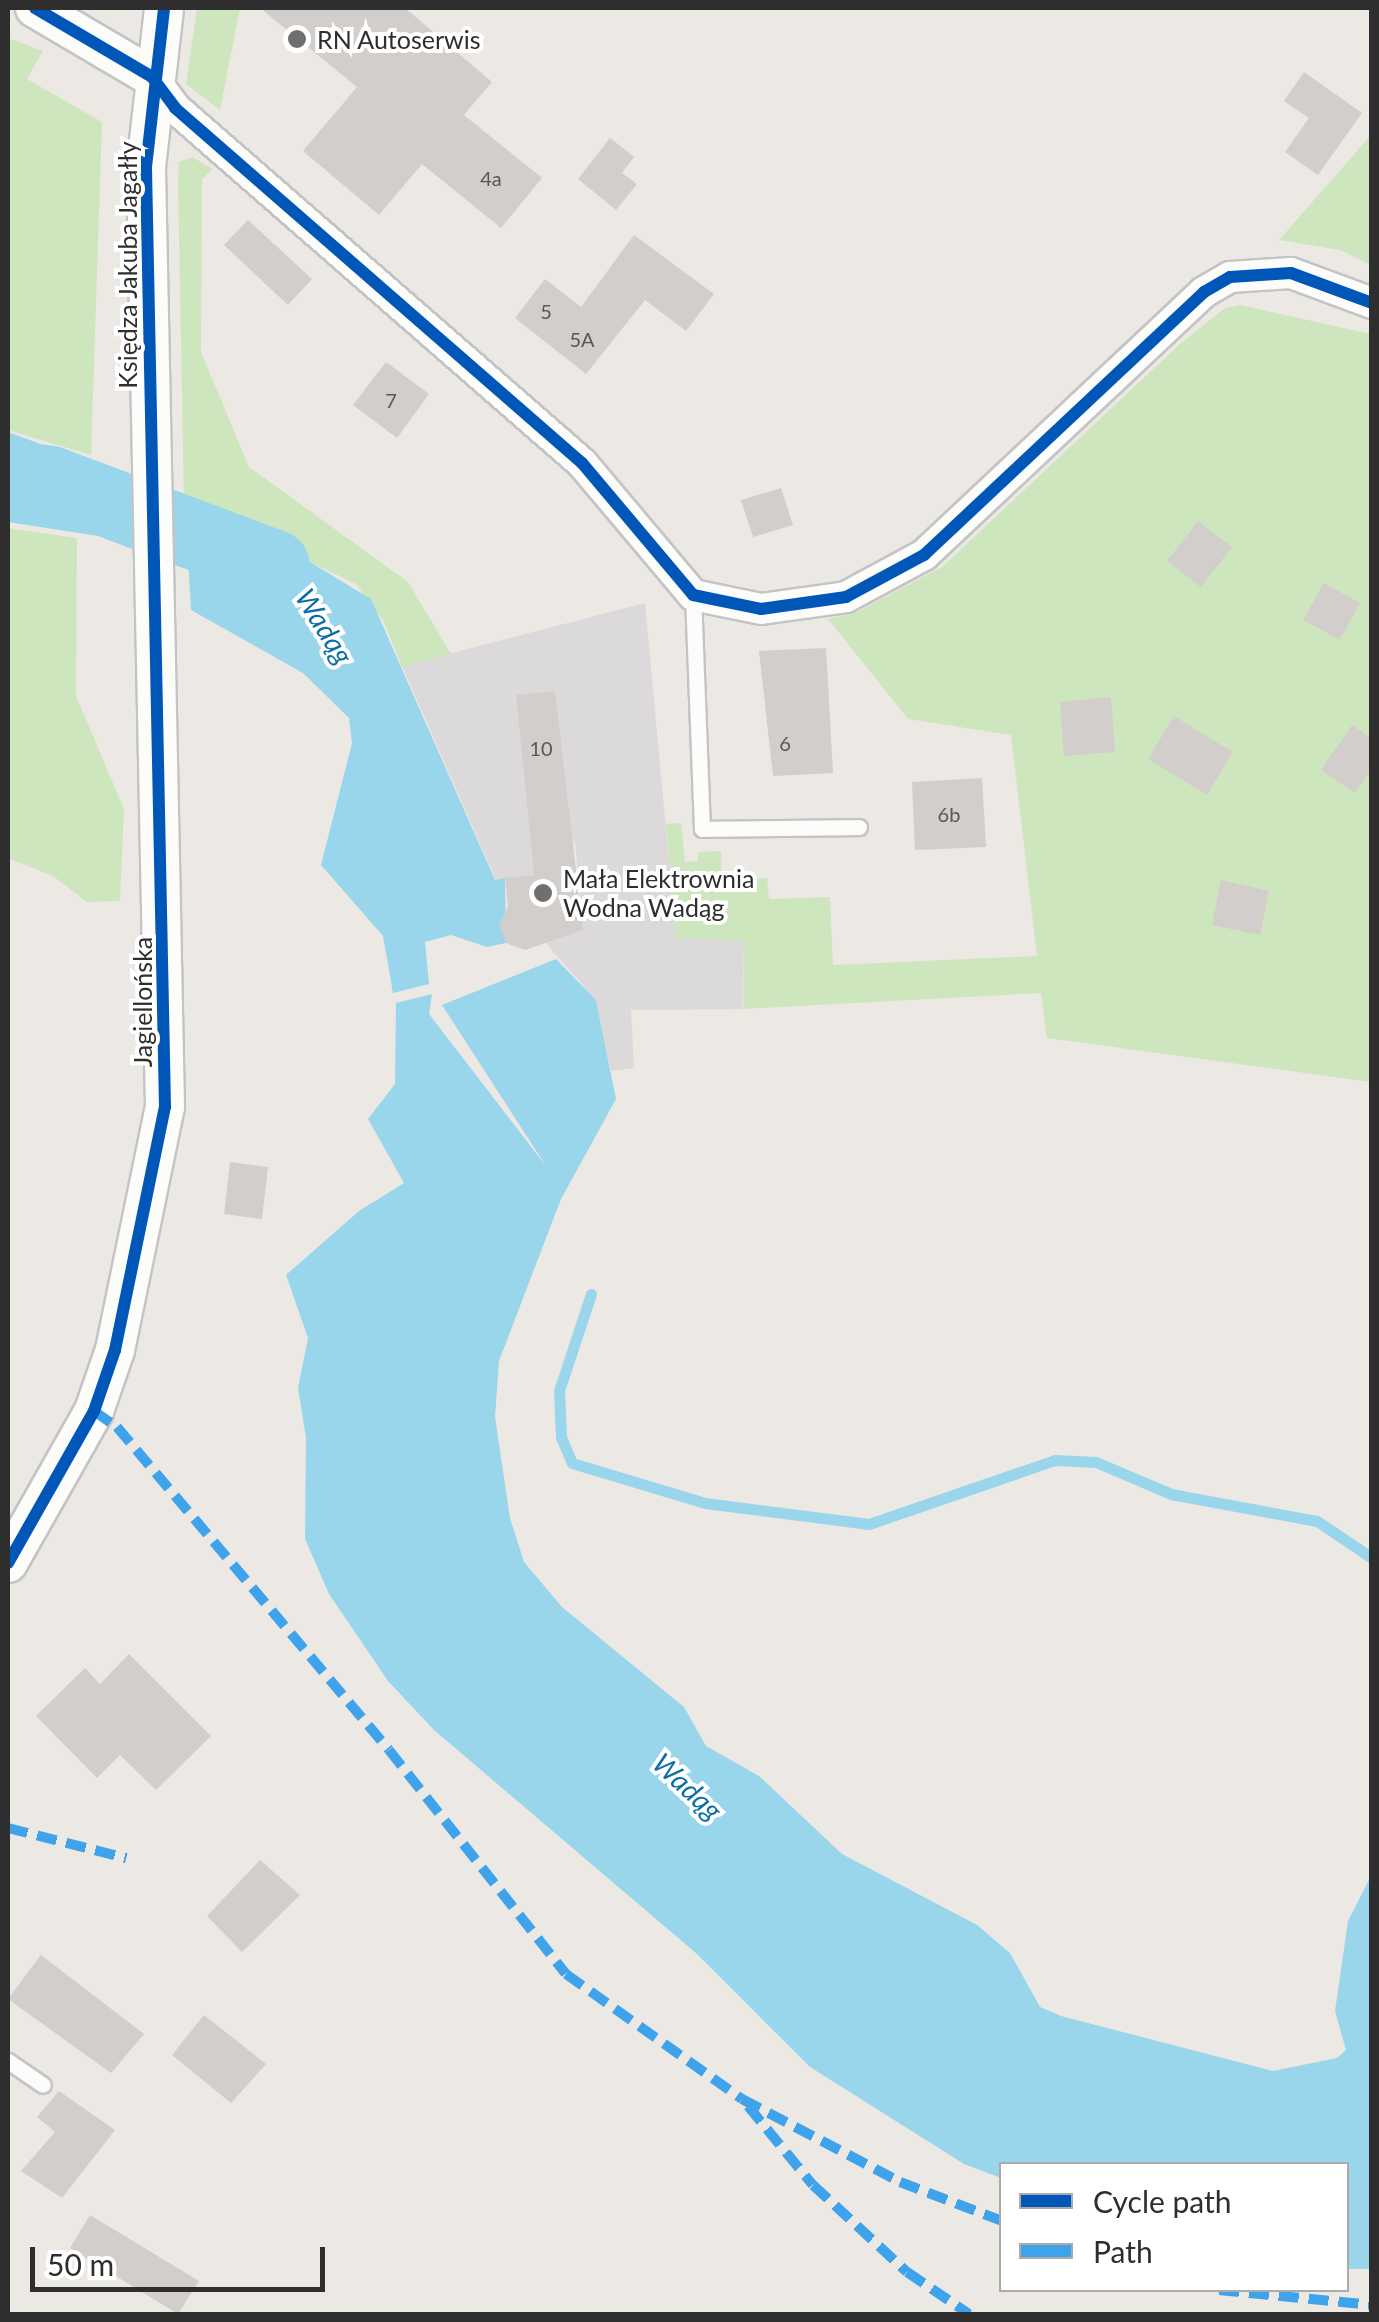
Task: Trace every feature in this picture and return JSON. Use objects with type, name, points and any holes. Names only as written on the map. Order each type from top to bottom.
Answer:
[{"type":"street","points":[[35,8],[152,76],[175,108],[582,464],[693,595],[761,609],[846,596],[924,554],[1204,292],[1230,277],[1291,274],[1372,304]]},
{"type":"street","name":"Księdza Jakuba Jagałły","points":[[150,409],[146,168],[152,76],[164,8]]},
{"type":"street","name":"Jagiellońska","points":[[8,1563],[94,1411],[115,1350],[165,1107],[150,409]]},
{"type":"lane","points":[[693,595],[702,830],[859,827]]},
{"type":"lane","points":[[8,2061],[43,2085]]},
{"type":"shaded area","points":[[645,603],[676,937],[744,941],[742,1009],[631,1010],[634,1068],[611,1071],[596,1000],[544,941],[583,930],[575,841],[532,845],[534,875],[496,880],[402,666]]},
{"type":"green space","points":[[197,8],[240,8],[220,110],[186,84]]},
{"type":"green space","points":[[8,38],[43,51],[27,79],[102,122],[91,455],[8,430]]},
{"type":"green space","points":[[1371,135],[1371,265],[1340,250],[1279,240]]},
{"type":"green space","points":[[192,157],[213,169],[202,179],[201,352],[249,467],[408,582],[451,654],[402,667],[384,622],[356,584],[184,502],[178,182],[179,162]]},
{"type":"green space","points":[[1240,305],[1371,334],[1371,1082],[1047,1038],[1041,993],[743,1009],[744,941],[676,938],[666,824],[681,823],[685,862],[698,861],[698,852],[721,851],[722,880],[767,878],[769,899],[830,897],[833,965],[1037,956],[1011,735],[908,719],[828,619],[855,613],[942,567],[1180,344],[1225,308]]},
{"type":"green space","points":[[8,528],[77,538],[76,696],[124,809],[120,901],[87,902],[53,876],[8,858]]},
{"type":"water","points":[[8,432],[114,471],[118,539],[8,522]]},
{"type":"water","points":[[185,508],[277,542],[371,599],[495,880],[505,878],[506,943],[487,947],[451,935],[425,942],[429,984],[393,993],[383,936],[321,865],[352,743],[349,718],[303,673],[191,610]]},
{"type":"water","points":[[556,959],[596,1000],[616,1099],[561,1199],[499,1361],[495,1417],[510,1518],[524,1562],[562,1607],[684,1707],[706,1746],[759,1776],[842,1854],[977,1925],[1010,1953],[1040,2007],[1061,2016],[1273,2071],[1337,2058],[1346,2050],[1335,2011],[1348,1921],[1371,1876],[1371,2269],[1349,2269],[1349,2162],[999,2162],[999,2177],[964,2164],[810,2067],[697,1954],[434,1730],[388,1681],[329,1594],[305,1539],[306,1438],[298,1388],[308,1338],[286,1275],[359,1211],[404,1183],[368,1119],[395,1084],[396,1003],[432,994],[429,1014],[546,1166],[442,1005]]},
{"type":"building","points":[[260,8],[405,8],[492,82],[464,115],[542,178],[501,228],[422,164],[379,215],[303,151],[357,87]]},
{"type":"building","points":[[1304,72],[1362,113],[1318,175],[1285,152],[1309,118],[1284,101]]},
{"type":"building","points":[[610,138],[634,157],[622,173],[637,184],[616,210],[578,179]]},
{"type":"building","points":[[248,220],[312,279],[288,305],[224,245]]},
{"type":"building","points":[[634,235],[714,294],[686,331],[645,300],[586,374],[515,318],[545,279],[581,307]]},
{"type":"building","points":[[386,362],[429,394],[397,438],[353,405]]},
{"type":"building","points":[[781,488],[793,525],[753,537],[741,500]]},
{"type":"building","points":[[1198,521],[1232,547],[1201,587],[1167,561]]},
{"type":"building","points":[[1324,583],[1360,603],[1340,640],[1303,620]]},
{"type":"building","points":[[826,648],[833,773],[773,776],[759,651]]},
{"type":"building","points":[[555,691],[583,930],[525,950],[506,943],[499,925],[508,907],[505,878],[534,875],[516,695]]},
{"type":"building","points":[[1111,697],[1115,752],[1064,756],[1060,702]]},
{"type":"building","points":[[1174,716],[1233,752],[1207,795],[1148,759]]},
{"type":"building","points":[[1352,725],[1372,739],[1372,769],[1355,793],[1321,770]]},
{"type":"building","points":[[982,778],[986,847],[915,850],[912,782]]},
{"type":"building","points":[[1221,880],[1269,891],[1260,935],[1212,925]]},
{"type":"building","points":[[230,1162],[268,1167],[262,1219],[224,1214]]},
{"type":"building","points":[[129,1654],[211,1736],[156,1790],[120,1755],[97,1778],[36,1716],[85,1668],[100,1684]]},
{"type":"building","points":[[260,1860],[300,1895],[242,1952],[207,1916]]},
{"type":"building","points":[[41,1955],[144,2034],[111,2073],[8,1999]]},
{"type":"building","points":[[204,2015],[266,2064],[231,2103],[172,2055]]},
{"type":"building","points":[[59,2091],[115,2130],[62,2198],[21,2171],[55,2132],[37,2117]]},
{"type":"building","points":[[90,2215],[199,2281],[178,2314],[70,2248]]},
{"type":"waterway","name":"Wadąg","points":[[8,475],[51,481],[275,565]]},
{"type":"waterway","points":[[591,1294],[559,1391],[561,1437],[572,1463],[705,1503],[869,1524],[1055,1460],[1096,1462],[1171,1494],[1317,1521],[1372,1558]]},
{"type":"marked path","points":[[94,1411],[117,1427],[389,1750],[566,1974],[742,2099],[900,2182],[999,2220]]},
{"type":"marked path","points":[[8,1828],[126,1858]]},
{"type":"marked path","points":[[748,2106],[813,2185],[907,2272],[969,2314]]},
{"type":"marked path","points":[[1239,2292],[1372,2305]]},
{"type":"cycle path","points":[[35,8],[152,77],[175,108],[582,463],[693,595],[761,609],[846,597],[924,555],[1204,292],[1230,277],[1291,273],[1372,303]]},
{"type":"cycle path","points":[[8,1563],[94,1411],[115,1350],[165,1107],[146,167],[164,8]]},
{"type":"place","name":"RN Autoserwis","points":[[297,39]]},
{"type":"place","name":"Mała Elektrownia Wodna Wadąg","points":[[543,893]]}]
